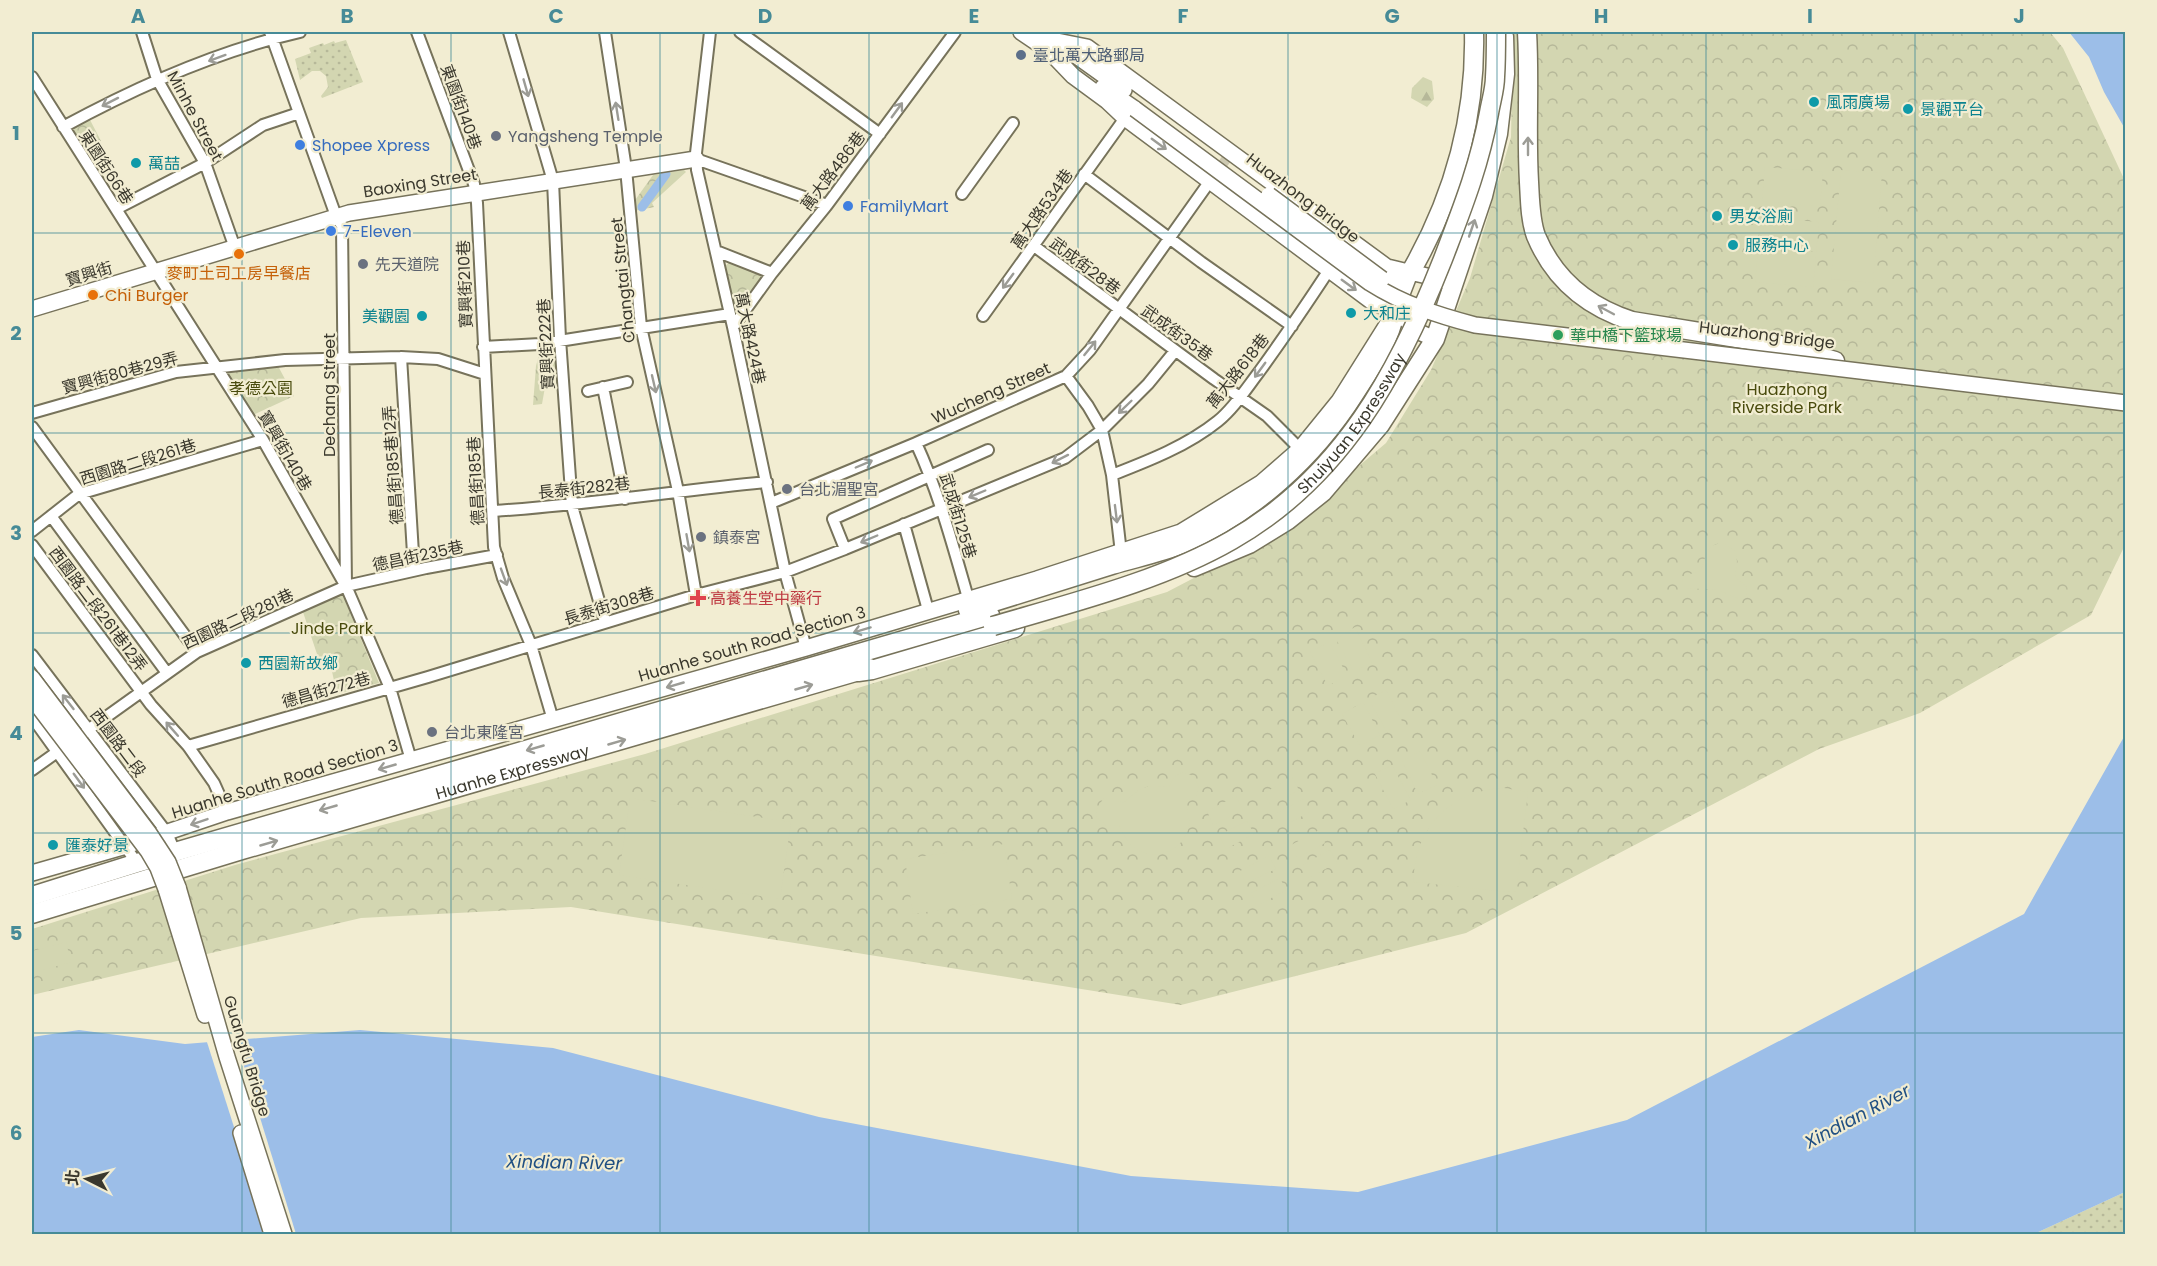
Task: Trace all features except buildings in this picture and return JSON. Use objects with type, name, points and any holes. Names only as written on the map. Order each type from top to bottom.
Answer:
[{"type":"highway","points":[[1410,273],[1432,232],[1459,159],[1468,123],[1474,32]]},
{"type":"highway","name":"Shuiyuan Expressway","points":[[991,621],[1142,568],[1226,531],[1282,491],[1320,456],[1342,431],[1374,384],[1415,302],[1471,154],[1484,76],[1485,32]]},
{"type":"highway","name":"Shuiyuan Expressway","points":[[991,621],[1091,597],[1181,564],[1231,540],[1277,508],[1321,468],[1357,427],[1395,366],[1425,305],[1474,179],[1482,151],[1495,78],[1496,32]]},
{"type":"highway","points":[[1395,312],[1392,326],[1381,351],[1348,405],[1328,432],[1306,458],[1261,496],[1223,522],[1181,544],[869,641],[856,664],[872,670],[1143,588],[1249,544],[1288,520],[1323,492],[1380,425],[1435,339],[1483,196],[1498,134],[1505,74],[1504,32]]},
{"type":"highway","points":[[1527,32],[1528,163],[1535,234]]},
{"type":"highway","points":[[1518,167],[1535,234],[1557,273],[1582,296],[1615,315],[1650,325],[1780,345],[1835,361]]},
{"type":"highway","points":[[1231,540],[1269,525],[1317,486],[1360,438],[1381,411],[1402,376],[1433,313]]},
{"type":"highway","name":"Huanhe Expressway","points":[[32,914],[991,621]]},
{"type":"highway","name":"Huanhe Expressway","points":[[32,896],[137,863],[167,861],[856,664]]},
{"type":"highway","points":[[32,903],[130,874],[242,850]]},
{"type":"main road","points":[[1021,32],[1054,47],[1133,110],[1210,181],[1329,270],[1371,301],[1405,317],[1419,332],[1435,339]]},
{"type":"main road","points":[[1043,32],[1054,47]]},
{"type":"main road","points":[[1054,47],[1087,47],[1387,267],[1410,273],[1422,273],[1453,284]]},
{"type":"main road","name":"Huazhong Bridge","points":[[1133,110],[1352,271],[1393,297],[1433,313],[1475,325],[2126,404]]},
{"type":"main road","name":"Huazhong Bridge","points":[[1133,110],[1399,290],[1472,316],[2126,396]]},
{"type":"main road","name":"Baoxing Street","points":[[156,272],[336,216],[366,209],[696,159]]},
{"type":"main road","points":[[1371,301],[1387,298],[1394,283],[1387,267]]},
{"type":"main road","name":"寶興街","points":[[32,309],[156,272]]},
{"type":"main road","name":"Huanhe South Road Section 3","points":[[32,873],[126,846],[227,813],[806,648],[1121,553],[1181,532],[1262,483],[1300,449],[1339,401],[1395,312],[1410,273]]},
{"type":"main road","points":[[32,678],[149,833],[167,861],[172,888]]},
{"type":"main road","points":[[32,698],[142,843],[167,861]]},
{"type":"main road","name":"Guangfu Bridge","points":[[172,888],[272,1234]]},
{"type":"main road","name":"Guangfu Bridge","points":[[172,888],[284,1234]]},
{"type":"street","name":"Minhe Street","points":[[142,32],[158,79],[205,163],[235,248]]},
{"type":"street","points":[[63,127],[108,102],[158,79],[271,35],[300,32]]},
{"type":"street","name":"東園街140巷","points":[[417,32],[476,193]]},
{"type":"street","name":"寶興街222巷","points":[[509,32],[553,181],[560,339],[572,506],[605,622]]},
{"type":"street","name":"Changtai Street","points":[[605,32],[626,169],[641,327],[678,491],[696,595]]},
{"type":"street","name":"萬大路424巷","points":[[710,32],[696,159],[785,572],[806,648]]},
{"type":"street","points":[[740,32],[880,134]]},
{"type":"street","name":"萬大路486巷","points":[[733,327],[955,32]]},
{"type":"street","name":"Dechang Street","points":[[271,35],[336,216],[342,226],[346,586],[390,688],[411,760]]},
{"type":"street","name":"東園街66巷","points":[[32,77],[156,272]]},
{"type":"street","name":"萬大路534巷","points":[[983,316],[1084,174],[1133,110]]},
{"type":"street","points":[[116,209],[205,163],[263,125],[298,113]]},
{"type":"street","points":[[962,194],[1013,123]]},
{"type":"street","points":[[696,159],[827,205]]},
{"type":"street","points":[[1084,174],[1201,262],[1292,326]]},
{"type":"street","name":"Wucheng Street","points":[[771,503],[916,443],[1066,376],[1090,350],[1210,181]]},
{"type":"street","name":"寶興街210巷","points":[[476,193],[485,374]]},
{"type":"street","name":"武成街28巷","points":[[1034,246],[1119,310]]},
{"type":"street","points":[[716,251],[772,273]]},
{"type":"street","name":"萬大路618巷","points":[[1112,475],[1148,462],[1218,421],[1240,397],[1292,326],[1329,270]]},
{"type":"street","name":"寶興街140巷","points":[[156,272],[263,440],[346,586]]},
{"type":"street","name":"武成街35巷","points":[[1119,310],[1267,416],[1300,449]]},
{"type":"street","points":[[483,347],[540,344],[560,339],[730,314]]},
{"type":"street","name":"長泰街308巷","points":[[390,688],[696,595],[785,572],[1065,458],[1102,430],[1148,384],[1175,351]]},
{"type":"street","points":[[343,359],[401,357],[438,359],[485,374]]},
{"type":"street","name":"德昌街185巷12弄","points":[[401,357],[414,570]]},
{"type":"street","name":"寶興街80巷29弄","points":[[32,412],[176,372],[285,360],[343,359]]},
{"type":"street","name":"德昌街185巷","points":[[485,374],[494,511],[494,547],[503,578],[531,645],[552,720]]},
{"type":"street","points":[[1066,376],[1102,430],[1112,475],[1121,553]]},
{"type":"street","points":[[588,391],[627,382]]},
{"type":"street","points":[[603,387],[625,499]]},
{"type":"street","points":[[32,427],[196,652]]},
{"type":"street","name":"西園路二段261巷","points":[[32,531],[79,494],[263,440]]},
{"type":"street","name":"武成街125巷","points":[[916,443],[931,476],[968,598]]},
{"type":"street","points":[[845,549],[833,519],[988,450]]},
{"type":"street","name":"長泰街282巷","points":[[494,511],[572,506],[678,491],[767,482]]},
{"type":"street","points":[[51,516],[167,673]]},
{"type":"street","points":[[904,524],[928,610]]},
{"type":"street","name":"西園路二段261巷12弄","points":[[32,545],[141,691],[188,746],[214,783],[227,813]]},
{"type":"street","name":"德昌街235巷","points":[[346,586],[414,570],[497,555]]},
{"type":"street","name":"西園路二段281巷","points":[[32,770],[196,652],[346,586]]},
{"type":"street","name":"西園路二段","points":[[32,656],[167,833],[167,861]]},
{"type":"street","name":"德昌街272巷","points":[[188,746],[390,688]]},
{"type":"street","points":[[32,717],[137,863]]},
{"type":"green space","name":"Huazhong Riverside Park","points":[[1513,32],[2050,32],[2063,48],[2125,181],[2125,545],[2091,615],[1920,713],[1819,749],[1466,933],[1181,1005],[571,907],[361,918],[32,995],[32,929],[235,865],[645,754],[1167,592],[1280,533],[1386,443],[1431,370],[1470,278],[1511,137]]},
{"type":"green space","points":[[346,40],[363,82],[322,98],[321,96],[328,87],[326,76],[320,71],[312,71],[300,80],[295,59],[311,53],[309,48],[323,43],[324,45]]},
{"type":"green space","points":[[1423,77],[1432,81],[1434,99],[1427,107],[1411,98],[1412,88]]},
{"type":"green space","points":[[89,118],[101,141],[85,149],[73,131],[74,125]]},
{"type":"green space","points":[[1765,167],[1823,172],[1820,206],[1762,201]]},
{"type":"green space","points":[[684,170],[686,172],[652,203],[654,207],[634,211],[633,203],[653,175]]},
{"type":"green space","points":[[1841,170],[1882,173],[1873,283],[1831,279]]},
{"type":"green space","points":[[1761,217],[1819,222],[1816,252],[1758,247]]},
{"type":"green space","points":[[1758,252],[1816,257],[1813,287],[1755,282]]},
{"type":"green space","points":[[731,261],[763,272],[766,280],[743,310],[734,310],[725,266]]},
{"type":"green space","points":[[558,344],[559,363],[547,376],[542,404],[533,405],[536,366],[541,347]]},
{"type":"green space","name":"孝德公園","points":[[278,366],[294,396],[253,415],[224,369]]},
{"type":"green space","points":[[1723,543],[1735,551],[1737,561],[1735,577],[1747,587],[1746,596],[1740,599],[1718,590],[1685,588],[1682,583],[1683,577],[1701,570],[1709,549]]},
{"type":"green space","name":"Jinde Park","points":[[342,593],[379,683],[337,694],[329,658],[318,657],[303,612]]},
{"type":"green space","points":[[1355,627],[1372,662],[1354,672],[1336,639]]},
{"type":"green space","points":[[1329,642],[1347,675],[1328,686],[1310,652]]},
{"type":"green space","points":[[1386,690],[1403,723],[1386,731],[1369,699]]},
{"type":"green space","points":[[1363,702],[1380,735],[1360,746],[1342,714]]},
{"type":"green space","points":[[1420,751],[1437,785],[1418,794],[1402,761]]},
{"type":"green space","points":[[1392,765],[1411,800],[1393,809],[1375,774]]},
{"type":"green space","points":[[1182,772],[1194,776],[1199,788],[1196,796],[1186,802],[1189,825],[1181,842],[1174,848],[1157,854],[1139,851],[1129,843],[1119,825],[1107,826],[1097,818],[1096,810],[1103,799],[1112,798],[1123,803],[1143,788],[1169,787],[1174,777]]},
{"type":"green space","points":[[1292,777],[1299,790],[1271,805],[1264,793]]},
{"type":"green space","points":[[1504,788],[1528,792],[1516,891],[1414,882],[1415,863],[1420,845],[1428,829],[1439,816],[1467,796],[1485,790]]},
{"type":"green space","points":[[1236,796],[1243,810],[1213,825],[1207,811]]},
{"type":"green space","points":[[630,798],[791,822],[780,899],[619,875]]},
{"type":"green space","points":[[1304,799],[1310,812],[1281,827],[1275,814]]},
{"type":"green space","points":[[1247,821],[1254,834],[1226,849],[1219,835]]},
{"type":"green space","points":[[1319,830],[1325,843],[1297,858],[1291,845]]},
{"type":"green space","points":[[1004,844],[1012,899],[913,914],[905,859]]},
{"type":"green space","points":[[1330,850],[1337,863],[1308,878],[1302,865]]},
{"type":"green space","points":[[1269,856],[1276,869],[1246,883],[1240,871]]},
{"type":"green space","points":[[1280,878],[1286,890],[1257,906],[1251,893]]},
{"type":"green space","points":[[66,942],[71,962],[32,973],[32,951]]},
{"type":"green space","points":[[2125,1192],[2125,1234],[2034,1234]]},
{"type":"water","points":[[2069,32],[2125,32],[2125,129],[2104,92],[2089,57]]},
{"type":"water","name":"Xindian River","points":[[2125,735],[2125,1192],[2034,1234],[32,1234],[32,1037],[79,1030],[185,1044],[360,1030],[553,1048],[819,1117],[1131,1176],[1358,1192],[1627,1120],[2024,914]]},
{"type":"pier","points":[[235,1037],[296,1234],[268,1234],[206,1039]]},
{"type":"waterway","points":[[642,207],[666,174]]},
{"type":"tunnel","points":[[1214,176],[1232,151]]},
{"type":"place","name":"臺北萬大路郵局","points":[[1021,55]]},
{"type":"place","name":"風雨廣場","points":[[1814,102]]},
{"type":"place","name":"景觀平台","points":[[1908,109]]},
{"type":"place","name":"Yangsheng Temple","points":[[496,136]]},
{"type":"place","name":"Shopee Xpress","points":[[300,145]]},
{"type":"place","name":"萬喆","points":[[136,163]]},
{"type":"place","name":"FamilyMart","points":[[848,206]]},
{"type":"place","name":"男女浴廁","points":[[1717,216]]},
{"type":"place","name":"7-Eleven","points":[[331,231]]},
{"type":"place","name":"服務中心","points":[[1733,245]]},
{"type":"place","name":"麥町土司工房早餐店","points":[[239,254]]},
{"type":"place","name":"先天道院","points":[[363,264]]},
{"type":"place","name":"Chi Burger","points":[[93,295]]},
{"type":"place","name":"大和庄","points":[[1351,313]]},
{"type":"place","name":"美觀園","points":[[422,316]]},
{"type":"place","name":"華中橋下籃球場","points":[[1558,335]]},
{"type":"place","name":"台北湄聖宮","points":[[787,489]]},
{"type":"place","name":"鎮泰宮","points":[[701,537]]},
{"type":"place","name":"高養生堂中藥行","points":[[698,598]]},
{"type":"place","name":"西園新故鄉","points":[[246,663]]},
{"type":"place","name":"台北東隆宮","points":[[432,732]]},
{"type":"place","name":"匯泰好景","points":[[53,845]]}]
